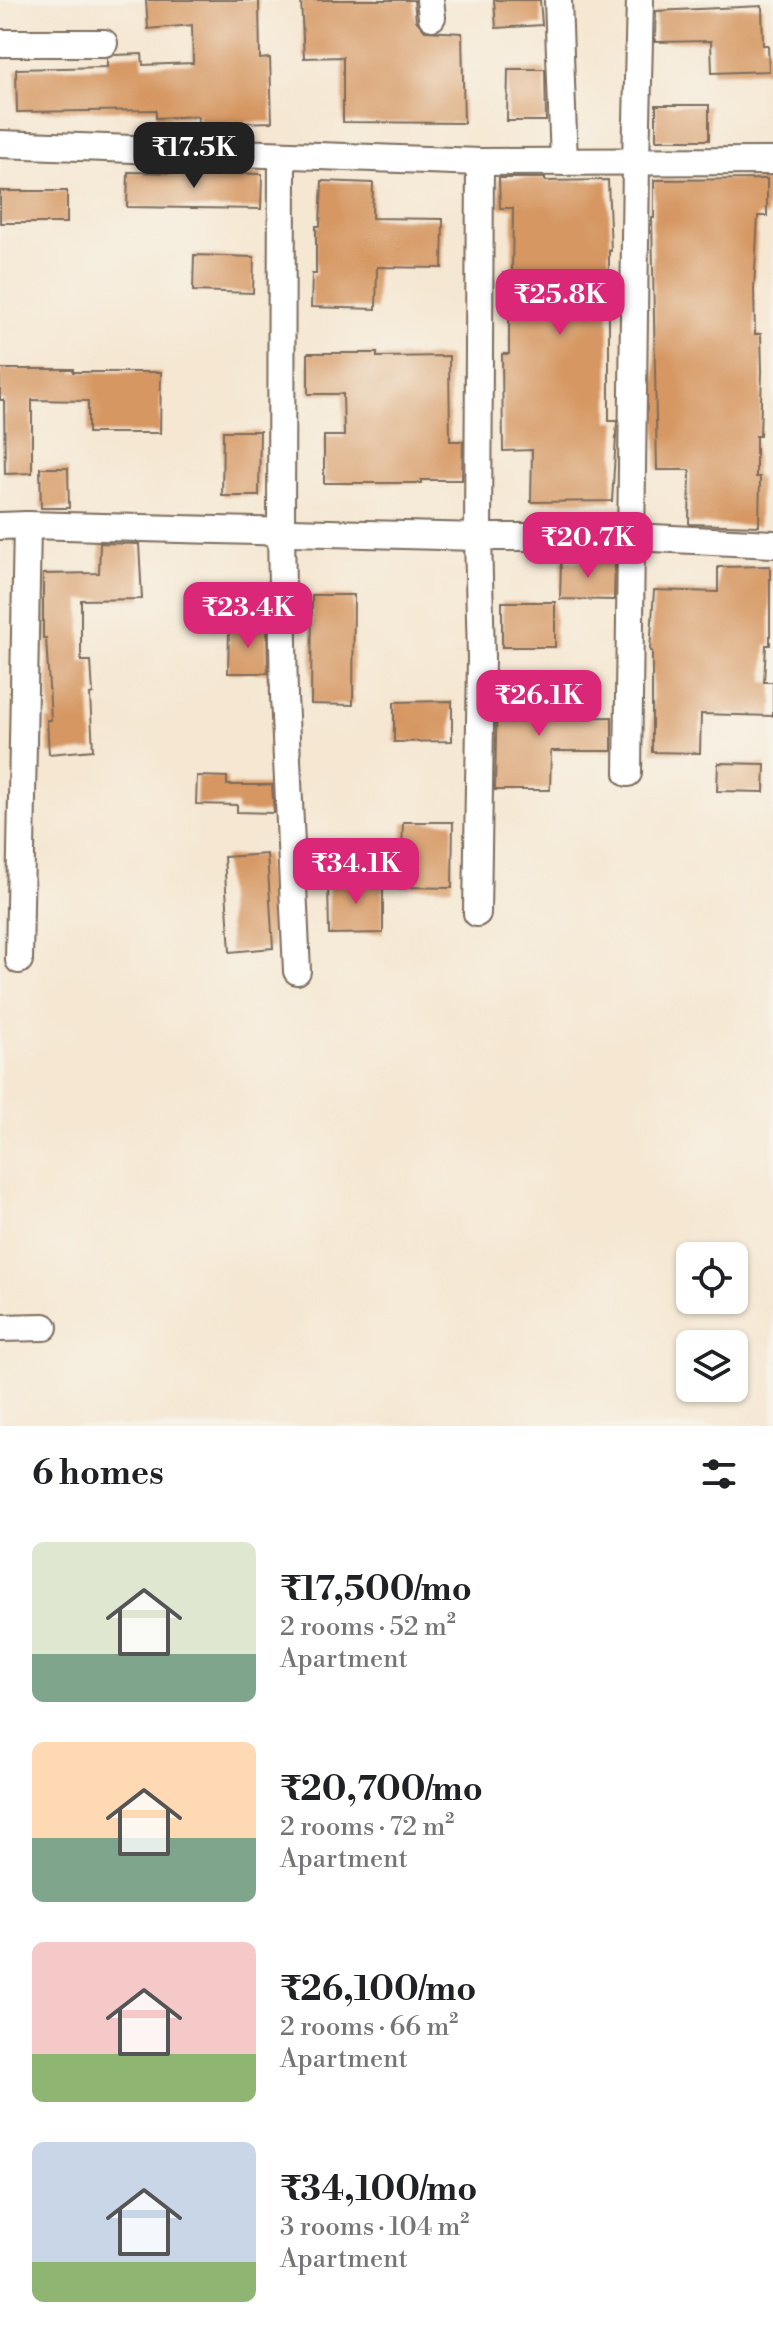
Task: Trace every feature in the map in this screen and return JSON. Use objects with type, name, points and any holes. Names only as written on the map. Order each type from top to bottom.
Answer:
[{"type":"street","points":[[558,0],[564,162]]},
{"type":"street","points":[[628,773],[640,0]]},
{"type":"street","points":[[0,43],[104,43]]},
{"type":"street","points":[[0,144],[480,162],[773,161]]},
{"type":"street","points":[[282,155],[281,533],[284,696],[297,971]]},
{"type":"street","points":[[477,913],[481,658],[478,537],[480,162]]},
{"type":"street","points":[[19,960],[27,525]]},
{"type":"street","points":[[0,526],[478,537],[633,537],[773,544]]},
{"type":"street","points":[[0,1328],[44,1327]]},
{"type":"building","points":[[146,0],[259,0],[260,59],[270,58],[272,122],[230,123],[230,130],[198,132],[198,116],[156,118],[156,110],[17,112],[16,69],[107,67],[107,58],[114,55],[142,54],[143,65],[193,63],[192,25],[148,29]]},
{"type":"building","points":[[301,0],[414,0],[416,20],[425,31],[462,33],[464,123],[343,122],[343,57],[304,58]]},
{"type":"building","points":[[494,0],[540,0],[542,25],[496,28]]},
{"type":"building","points":[[762,6],[763,45],[768,45],[769,71],[712,73],[711,41],[655,42],[656,11]]},
{"type":"building","points":[[508,69],[545,69],[546,121],[507,121]]},
{"type":"building","points":[[656,105],[709,105],[709,140],[656,140]]},
{"type":"building","points":[[128,172],[262,174],[261,209],[127,207]]},
{"type":"building","points":[[499,178],[608,180],[611,251],[609,421],[617,421],[612,501],[531,502],[532,450],[503,451],[502,354],[509,354],[509,305],[503,305],[503,273],[512,273],[513,208],[500,208]]},
{"type":"building","points":[[767,179],[767,216],[758,216],[754,288],[755,334],[761,334],[762,371],[760,436],[756,436],[756,477],[760,477],[759,526],[689,524],[690,470],[657,470],[654,180]]},
{"type":"building","points":[[322,181],[373,183],[372,218],[443,219],[442,268],[377,267],[376,309],[311,307]]},
{"type":"building","points":[[0,191],[67,191],[67,223],[0,223]]},
{"type":"building","points":[[194,255],[254,257],[253,293],[193,291]]},
{"type":"building","points":[[308,353],[377,353],[377,357],[449,356],[450,441],[463,441],[462,480],[324,483],[324,436],[344,436],[343,394],[308,394]]},
{"type":"building","points":[[0,369],[161,372],[160,433],[88,433],[88,401],[32,400],[32,473],[5,474],[4,400],[0,400]]},
{"type":"building","points":[[223,431],[260,431],[259,496],[222,496]]},
{"type":"building","points":[[40,468],[68,468],[69,508],[41,508]]},
{"type":"building","points":[[100,543],[139,544],[142,599],[81,600],[81,661],[91,661],[93,750],[49,754],[47,720],[51,720],[46,638],[43,638],[43,574],[99,573]]},
{"type":"building","points":[[561,561],[615,561],[614,600],[560,599]]},
{"type":"building","points":[[770,566],[770,645],[766,645],[764,682],[773,682],[773,716],[701,714],[700,753],[652,752],[650,651],[654,590],[718,592],[718,567]]},
{"type":"building","points":[[312,595],[354,595],[353,705],[311,704]]},
{"type":"building","points":[[502,602],[555,602],[555,647],[502,647]]},
{"type":"building","points":[[229,627],[267,628],[268,673],[228,673]]},
{"type":"building","points":[[497,687],[550,687],[550,718],[612,717],[612,751],[551,751],[550,790],[495,790]]},
{"type":"building","points":[[452,701],[452,741],[394,742],[394,702]]},
{"type":"building","points":[[718,763],[765,764],[764,792],[717,791]]},
{"type":"building","points":[[197,776],[227,777],[227,785],[272,785],[274,813],[237,812],[237,805],[196,804]]},
{"type":"building","points":[[403,822],[453,822],[452,888],[401,887]]},
{"type":"building","points":[[267,854],[273,948],[230,952],[224,857]]},
{"type":"building","points":[[383,879],[383,933],[329,934],[328,880]]}]
